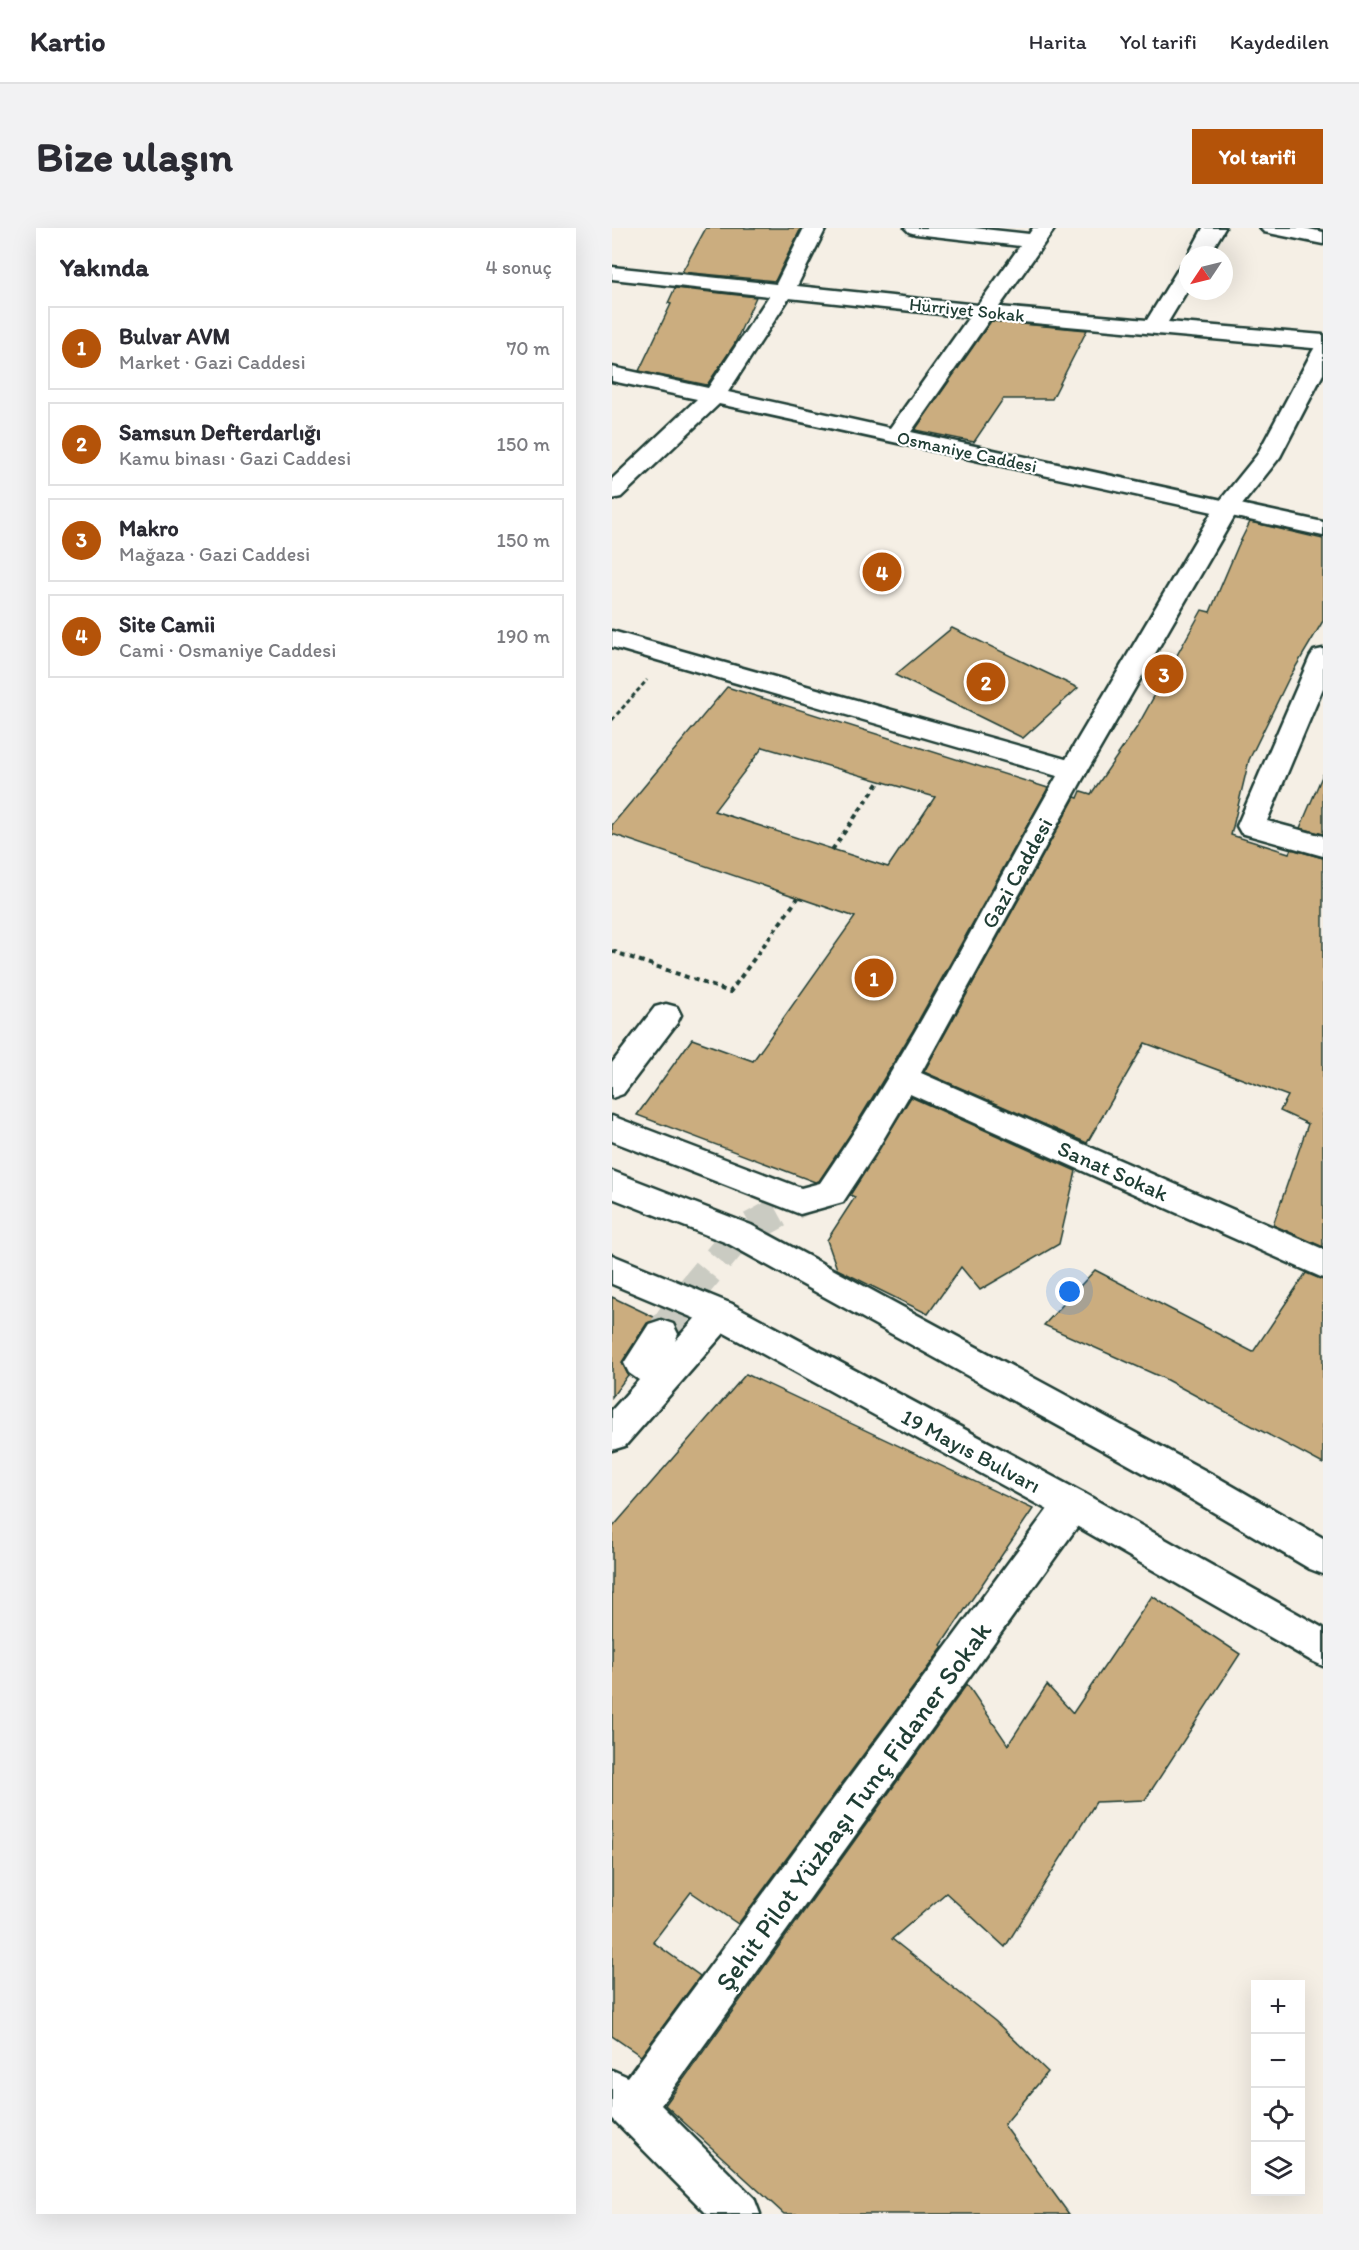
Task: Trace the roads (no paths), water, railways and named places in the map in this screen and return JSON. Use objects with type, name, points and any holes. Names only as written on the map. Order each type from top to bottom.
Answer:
[{"type":"street","points":[[612,492],[713,397],[783,291],[815,228]]},
{"type":"street","points":[[916,228],[1040,234]]},
{"type":"street","points":[[1203,246],[1214,228]]},
{"type":"street","points":[[1271,228],[1323,238]]},
{"type":"street","points":[[896,436],[1040,234]]},
{"type":"street","name":"Hürriyet Sokak","points":[[612,273],[984,312],[1323,342]]},
{"type":"street","points":[[1153,328],[1179,286]]},
{"type":"street","name":"Gazi Caddesi","points":[[612,1128],[800,1201],[831,1193],[863,1146],[903,1078],[1073,771],[1227,507],[1268,457],[1323,352]]},
{"type":"street","name":"Osmaniye Caddesi","points":[[612,374],[1323,528]]},
{"type":"street","points":[[612,639],[1073,771]]},
{"type":"street","points":[[1323,657],[1251,826],[1323,846]]},
{"type":"street","points":[[612,1086],[666,1015]]},
{"type":"street","name":"Sanat Sokak","points":[[903,1078],[1323,1264]]},
{"type":"street","points":[[612,1184],[739,1234],[1204,1488],[1323,1557]]},
{"type":"street","name":"19 Mayıs Bulvarı","points":[[612,1269],[720,1314],[1072,1505],[1323,1648]]},
{"type":"street","points":[[612,1435],[720,1314]]},
{"type":"street","points":[[662,1334],[641,1363],[662,1377]]},
{"type":"street","name":"Şehit Pilot Yüzbaşı Tunç Fidaner Sokak","points":[[623,2100],[1072,1505]]},
{"type":"street","points":[[623,2100],[738,2214]]},
{"type":"tunnel","points":[[661,1334],[684,1300],[739,1234],[800,1201]]},
{"type":"place","name":"Site Camii","points":[[882,572]]},
{"type":"place","name":"Makro","points":[[1164,674]]},
{"type":"place","name":"Samsun Defterdarlığı","points":[[986,682]]},
{"type":"place","name":"Bulvar AVM","points":[[874,978]]}]
